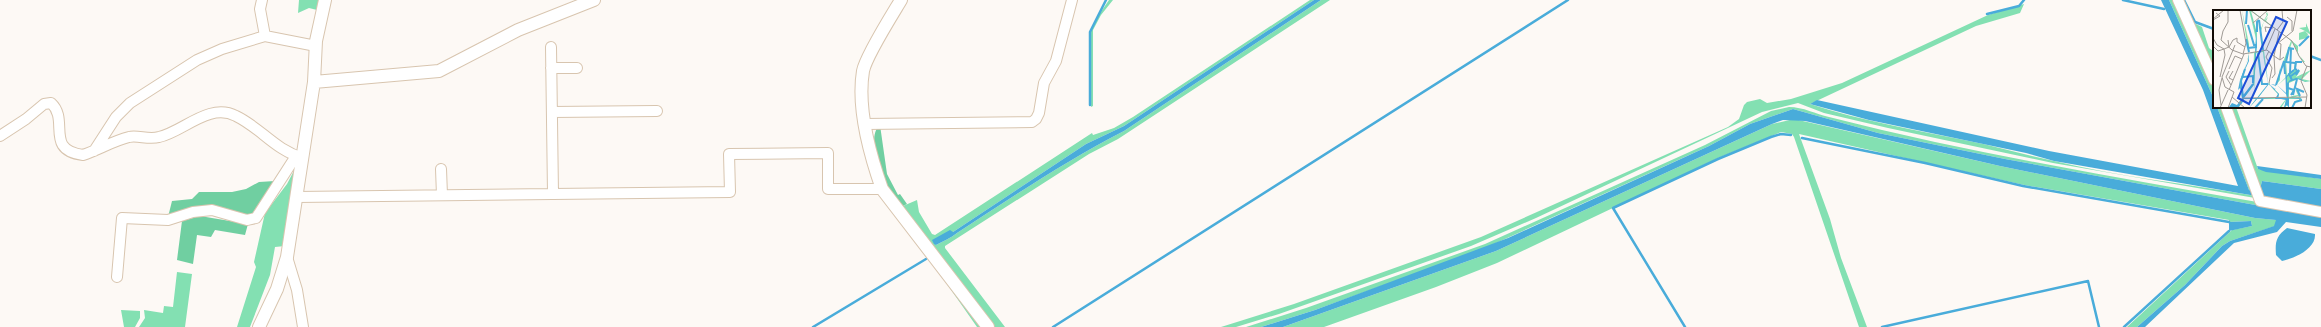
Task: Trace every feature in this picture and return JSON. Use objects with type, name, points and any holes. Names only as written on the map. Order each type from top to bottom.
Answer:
[{"type":"street","points":[[262,0],[260,9],[265,36]]},
{"type":"street","points":[[259,327],[277,289],[287,257],[297,197],[299,157],[314,82],[316,46],[325,0]]},
{"type":"street","points":[[314,82],[439,71],[518,30],[594,0]]},
{"type":"street","points":[[901,0],[863,70],[863,111],[865,124],[882,189],[988,327]]},
{"type":"street","points":[[865,124],[1032,122],[1036,119],[1039,113],[1044,83],[1056,60],[1072,0]]},
{"type":"street","points":[[2178,0],[2213,78]]},
{"type":"street","points":[[94,151],[116,117],[130,103],[178,71],[222,49],[265,36],[316,46]]},
{"type":"street","points":[[551,48],[553,194]]},
{"type":"street","points":[[551,68],[577,68]]},
{"type":"street","points":[[0,136],[26,120],[44,104],[51,103],[56,108],[59,115],[58,136],[60,143],[75,154],[83,154],[94,151],[130,136],[145,139],[160,137],[196,119],[223,113],[235,115],[287,153],[299,157]]},
{"type":"street","points":[[2226,108],[2260,201],[2321,212]]},
{"type":"street","points":[[552,112],[658,111]]},
{"type":"street","points":[[297,197],[730,192],[729,154],[828,152],[828,189],[882,189]]},
{"type":"street","points":[[117,277],[122,218],[168,220],[193,212],[212,210],[247,220],[256,218],[299,157]]},
{"type":"street","points":[[441,169],[442,195]]},
{"type":"street","points":[[287,257],[297,290],[303,327]]},
{"type":"green space","points":[[299,0],[322,0],[313,39],[310,41],[317,10],[309,8],[298,13]]},
{"type":"green space","points":[[1109,0],[1113,0],[1101,15],[1093,30],[1093,106],[1091,107],[1091,31],[1096,19]]},
{"type":"green space","points":[[1310,0],[1314,0],[1124,126],[1086,144],[953,232],[933,240],[936,245],[952,236],[1060,167],[1124,131],[1321,0],[1330,0],[1118,139],[1089,154],[945,246],[1005,327],[994,327],[903,206],[917,200],[919,212],[932,234],[935,235],[1092,133],[1093,135],[1114,128],[1133,117]]},
{"type":"green space","points":[[2169,0],[2176,0],[2213,81],[2213,97]]},
{"type":"green space","points":[[2024,4],[2020,13],[1976,26],[1810,104],[1869,120],[1980,143],[2079,167],[2256,196],[2255,198],[2053,163],[1824,113],[1798,103],[1762,112],[1536,218],[1471,246],[1279,314],[1236,327],[1221,327],[1294,304],[1481,237],[1728,127],[1739,119],[1744,105],[1747,102],[1760,99],[1767,103],[1791,99],[1842,83],[1988,15]]},
{"type":"green space","points":[[2194,23],[2202,27],[2209,48],[2213,51],[2213,71]]},
{"type":"green space","points":[[1789,107],[1799,108],[1824,116],[1983,152],[2079,171],[2321,213],[2321,217],[2005,159],[1878,133],[1793,109],[1750,124],[1709,146],[1483,249],[1315,310],[1261,327],[1246,327],[1306,308],[1485,244],[1705,145],[1771,111]]},
{"type":"green space","points":[[2217,108],[2224,108],[2255,192],[2249,190]]},
{"type":"green space","points":[[2229,108],[2236,108],[2258,169],[2321,179],[2321,189],[2262,181],[2260,189]]},
{"type":"green space","points":[[1794,119],[2000,166],[2255,218],[2277,220],[2275,226],[2230,241],[2222,246],[2185,285],[2137,327],[2127,327],[2232,230],[2252,226],[2251,221],[2229,222],[2229,220],[2024,185],[1799,134],[1830,219],[1841,258],[1867,327],[1859,327],[1794,137],[1792,134],[1781,132],[1718,158],[1497,263],[1436,287],[1324,327],[1283,327],[1496,251],[1772,124]]},
{"type":"green space","points":[[880,125],[887,174],[898,195],[900,194],[907,204],[903,206],[885,183],[876,156],[874,138],[876,130]]},
{"type":"green space","points":[[298,163],[285,246],[275,247],[270,275],[250,327],[237,327],[256,267],[254,262],[265,213],[287,184]]},
{"type":"green space","points":[[275,181],[252,214],[168,217],[172,201],[192,199],[199,192],[232,192],[246,189],[259,182]]},
{"type":"green space","points":[[200,216],[248,224],[245,235],[215,230],[211,237],[197,235],[193,264],[177,260],[182,221]]},
{"type":"green space","points":[[926,254],[985,327],[977,327]]},
{"type":"green space","points":[[177,272],[192,274],[185,327],[139,327],[145,318],[144,310],[163,313],[164,306],[173,307]]},
{"type":"green space","points":[[121,310],[140,311],[140,318],[135,327],[124,327]]},
{"type":"water","points":[[1314,0],[1321,0],[1124,131],[1060,167],[952,236],[936,245],[934,244],[932,240],[950,230],[953,232],[1086,144],[1124,126]]},
{"type":"water","points":[[2161,0],[2169,0],[2213,97],[2213,108],[2217,108],[2249,190],[2255,192],[2256,196],[2054,161],[2026,153],[1869,120],[1810,104],[1817,100],[2049,151],[2238,186],[2203,90]]},
{"type":"water","points":[[1793,109],[1878,133],[2005,159],[2321,217],[2321,227],[2286,222],[2277,232],[2234,243],[2145,327],[2137,327],[2185,285],[2222,246],[2230,241],[2274,226],[2276,220],[2255,218],[2000,166],[1805,121],[1783,120],[1496,251],[1283,327],[1261,327],[1315,310],[1508,238],[1709,146],[1750,124]]},
{"type":"water","points":[[2257,166],[2321,175],[2321,179],[2266,172],[2258,169]]},
{"type":"water","points":[[2262,181],[2321,189],[2321,207],[2263,196],[2260,189]]},
{"type":"water","points":[[2251,221],[2252,226],[2229,231],[2229,222]]},
{"type":"water","points":[[2287,228],[2315,234],[2312,244],[2304,252],[2293,258],[2282,261],[2276,255],[2276,243],[2280,234]]},
{"type":"waterway","points":[[1090,105],[1090,32],[1106,0]]},
{"type":"waterway","points":[[1053,327],[1568,0]]},
{"type":"waterway","points":[[1987,14],[2019,6],[2024,0]]},
{"type":"waterway","points":[[2123,0],[2164,9]]},
{"type":"waterway","points":[[2184,0],[2195,22],[2213,29]]},
{"type":"waterway","points":[[2311,56],[2321,60]]},
{"type":"waterway","points":[[1685,327],[1613,208],[1718,159],[1771,137],[1781,134],[1791,135]]},
{"type":"waterway","points":[[1802,138],[1925,163],[2023,186],[2229,222]]},
{"type":"waterway","points":[[2124,327],[2229,231]]},
{"type":"waterway","points":[[813,327],[926,259]]},
{"type":"waterway","points":[[1882,327],[2088,281],[2099,327]]}]
